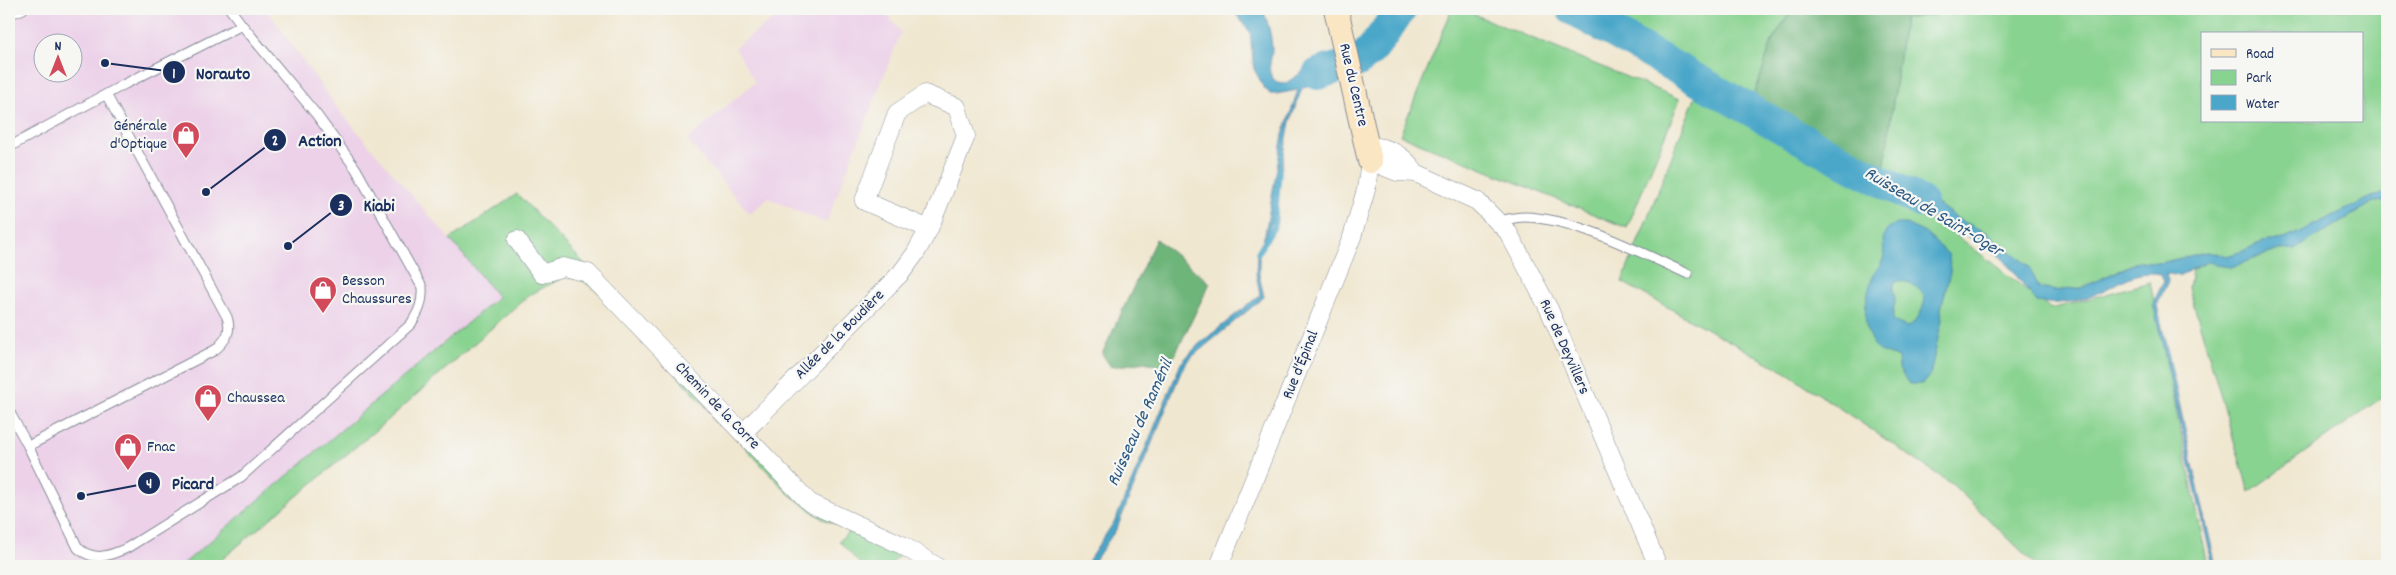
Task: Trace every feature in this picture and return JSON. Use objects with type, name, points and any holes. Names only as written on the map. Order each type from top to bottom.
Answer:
[{"type":"street","name":"Rue du Centre","points":[[1336,9],[1368,154]]},
{"type":"street","name":"Allée de la Boudière","points":[[743,433],[902,273],[929,229],[966,136],[957,107],[925,94],[897,113],[864,201],[929,229]]},
{"type":"street","name":"Rue de Deyvillers","points":[[1368,154],[1382,146],[1391,149],[1409,163],[1416,173],[1476,200],[1508,232],[1549,309],[1658,566]]},
{"type":"street","name":"Rue d’Épinal","points":[[1219,566],[1352,238],[1366,190],[1368,154]]},
{"type":"street","name":"Chemin de la Corre","points":[[517,240],[542,274],[563,267],[588,272],[810,503],[902,545],[936,566]]},
{"type":"lane","points":[[9,411],[78,548],[85,554],[93,557],[108,556],[127,548],[241,477],[411,324],[422,308],[422,287],[356,169],[316,114],[230,9]]},
{"type":"lane","points":[[9,147],[107,96],[126,84],[242,25]]},
{"type":"lane","points":[[28,446],[215,350],[226,339],[230,326],[227,316],[107,96]]},
{"type":"lane","points":[[1498,221],[1524,217],[1556,221],[1598,235],[1688,274]]},
{"type":"shaded area","points":[[9,9],[266,9],[338,109],[498,296],[181,566],[9,566]]},
{"type":"shaded area","points":[[788,9],[882,9],[901,32],[826,223],[768,198],[750,214],[687,140],[755,82],[735,47]]},
{"type":"green space","points":[[1452,9],[1461,9],[1680,99],[1627,228],[1400,135]]},
{"type":"green space","points":[[1627,9],[1792,9],[1772,41],[1752,103],[1618,28]]},
{"type":"green space","points":[[1792,9],[1944,9],[1944,13],[1904,19],[1881,191],[1747,117],[1772,41]]},
{"type":"green space","points":[[1944,9],[2387,9],[2387,193],[2372,197],[2285,239],[2262,242],[2227,256],[2206,252],[2161,263],[2139,261],[2081,288],[2054,291],[2039,288],[2029,266],[1986,232],[1961,221],[1936,203],[1883,179],[1904,19],[1944,13]]},
{"type":"green space","points":[[1698,90],[1881,191],[1960,238],[2051,309],[2150,282],[2208,566],[2037,566],[1953,485],[1789,374],[1622,282]]},
{"type":"green space","points":[[517,194],[815,502],[852,530],[899,555],[890,566],[862,566],[839,541],[851,530],[823,519],[789,494],[600,293],[580,279],[564,277],[529,295],[390,418],[214,566],[181,566],[498,297],[450,239]]},
{"type":"green space","points":[[2387,201],[2387,394],[2249,492],[2189,288],[2192,270],[2209,261],[2231,267],[2279,250],[2295,249],[2374,202]]},
{"type":"green space","points":[[1156,239],[1210,283],[1168,369],[1145,362],[1111,367],[1102,354]]},
{"type":"water","points":[[1232,9],[1262,9],[1271,39],[1270,71],[1277,82],[1286,83],[1316,63],[1333,58],[1337,74],[1302,88],[1290,122],[1271,223],[1259,256],[1259,275],[1264,297],[1188,360],[1181,372],[1117,528],[1091,566],[1085,566],[1116,519],[1181,363],[1198,345],[1260,295],[1256,273],[1257,255],[1265,234],[1283,135],[1298,90],[1270,94],[1265,89],[1254,69],[1250,32]]},
{"type":"water","points":[[1702,74],[1752,103],[1747,117],[1698,90]]},
{"type":"water","points":[[1883,179],[1936,203],[1961,221],[1986,232],[2029,266],[2039,288],[2054,291],[2081,288],[2140,261],[2161,263],[2206,252],[2227,256],[2262,242],[2285,239],[2372,197],[2387,193],[2387,201],[2374,202],[2295,249],[2279,250],[2231,267],[2215,265],[2209,261],[2178,276],[2166,273],[2168,281],[2157,305],[2216,566],[2213,566],[2153,303],[2164,281],[2161,274],[2151,273],[2134,276],[2095,294],[2074,301],[2059,303],[2037,302],[2003,259],[1981,243],[1881,191]]},
{"type":"water","points":[[1897,224],[1906,224],[1925,233],[1948,254],[1951,268],[1941,309],[1942,320],[1930,375],[1922,384],[1909,384],[1899,369],[1898,358],[1880,351],[1869,336],[1865,318],[1865,309],[1873,276],[1884,255],[1884,235],[1890,227]],"holes":[[[1896,281],[1910,283],[1917,288],[1925,299],[1919,316],[1907,327],[1893,321],[1895,300],[1893,286]]]},
{"type":"waterway","name":"Ruisseau de Saint-Oger","points":[[1318,74],[1360,60],[1380,40],[1401,9]]},
{"type":"waterway","name":"Ruisseau de Saint-Oger","points":[[1572,9],[1798,137],[1921,202]]},
{"type":"waterway","name":"Ruisseau de Raménil","points":[[1258,253],[1274,227],[1279,172]]},
{"type":"place","name":"Norauto","points":[[105,63]]},
{"type":"place","name":"Générale d'Optique","points":[[186,159]]},
{"type":"place","name":"Action","points":[[206,192]]},
{"type":"place","name":"Kiabi","points":[[288,246]]},
{"type":"place","name":"Besson Chaussures","points":[[323,314]]},
{"type":"place","name":"Chaussea","points":[[208,422]]},
{"type":"place","name":"Fnac","points":[[128,471]]},
{"type":"place","name":"Picard","points":[[81,496]]}]
